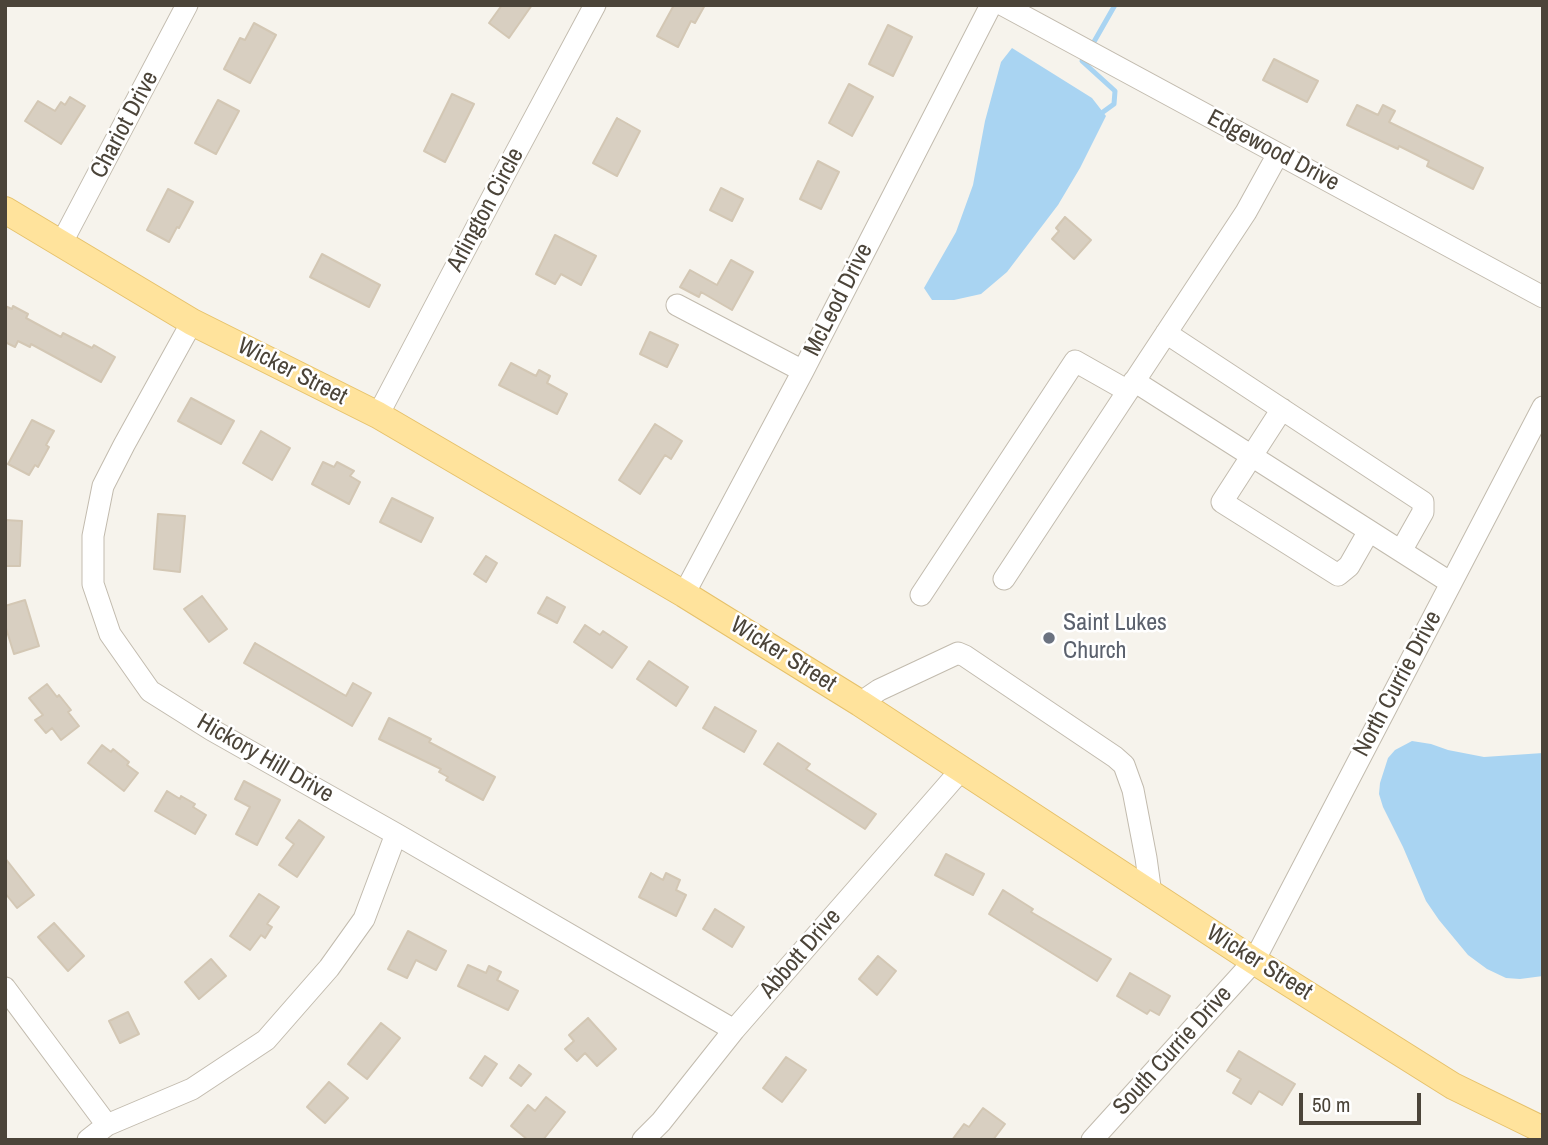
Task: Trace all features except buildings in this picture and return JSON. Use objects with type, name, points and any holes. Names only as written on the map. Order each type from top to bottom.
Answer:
[{"type":"main road","name":"Wicker Street","points":[[5,210],[192,322],[378,415],[684,594],[860,703],[1254,961],[1452,1086],[1543,1130]]},
{"type":"street","name":"Chariot Drive","points":[[61,244],[187,5]]},
{"type":"street","name":"Arlington Circle","points":[[378,415],[595,5]]},
{"type":"street","name":"McLeod Drive","points":[[684,594],[991,5]]},
{"type":"street","name":"Edgewood Drive","points":[[1003,5],[1543,297]]},
{"type":"street","points":[[1004,579],[1246,212],[1279,153]]},
{"type":"street","points":[[677,306],[803,370]]},
{"type":"street","name":"Hickory Hill Drive","points":[[192,322],[103,486],[93,536],[93,584],[110,634],[150,691],[212,730],[734,1030]]},
{"type":"street","points":[[1166,333],[1423,502],[1423,512],[1401,551]]},
{"type":"street","points":[[921,595],[1075,361],[1131,386],[1251,456],[1451,583]]},
{"type":"street","name":"North Currie Drive","points":[[1254,961],[1543,407]]},
{"type":"street","points":[[1282,409],[1223,502],[1338,575],[1349,566],[1369,531]]},
{"type":"street","points":[[860,703],[957,653],[965,656],[1124,765],[1133,790],[1151,894]]},
{"type":"street","name":"Abbott Drive","points":[[643,1140],[661,1122],[734,1030],[961,770]]},
{"type":"street","points":[[88,1140],[107,1125],[192,1089],[266,1040],[329,968],[364,919],[396,834]]},
{"type":"street","name":"South Currie Drive","points":[[1092,1140],[1254,961]]},
{"type":"street","points":[[5,988],[107,1125]]},
{"type":"water","points":[[1012,48],[1092,98],[1106,116],[1058,205],[1007,272],[981,294],[954,300],[932,300],[924,288],[956,232],[973,185],[985,121],[1001,62]]},
{"type":"water","points":[[1412,741],[1484,757],[1543,753],[1543,976],[1506,978],[1487,969],[1468,955],[1426,901],[1379,794],[1388,758],[1395,750]]},
{"type":"waterway","points":[[1091,47],[1115,5]]},
{"type":"waterway","points":[[1086,55],[1082,61],[1115,91],[1114,104],[1103,112]]},
{"type":"place","name":"Saint Lukes Church","points":[[1049,638]]}]
